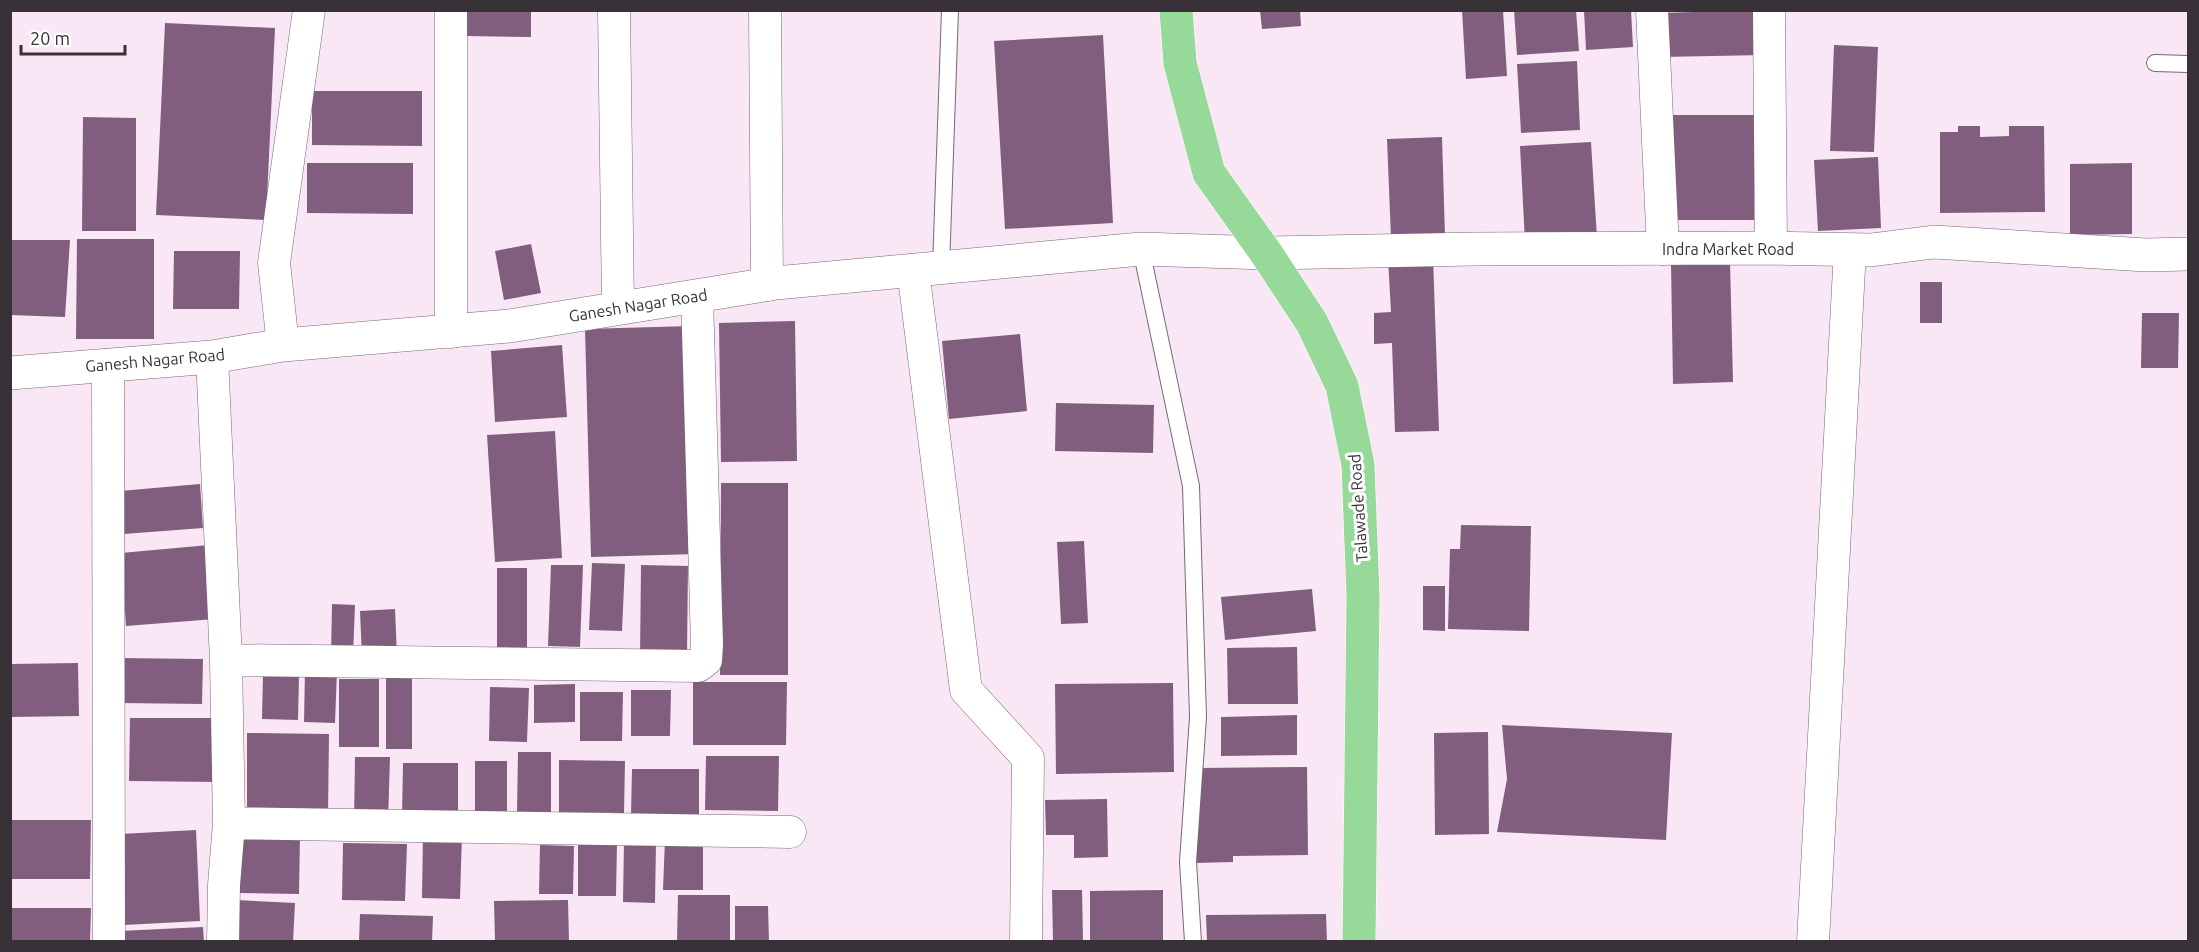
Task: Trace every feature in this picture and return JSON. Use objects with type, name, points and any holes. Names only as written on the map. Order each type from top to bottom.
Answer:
[{"type":"main road","name":"Talawade Road","points":[[1176,10],[1180,63],[1209,173],[1312,323],[1342,386],[1358,465],[1363,596],[1359,942]]},
{"type":"street","points":[[283,345],[274,263],[309,10]]},
{"type":"street","points":[[451,332],[452,10]]},
{"type":"street","points":[[614,10],[618,308]]},
{"type":"street","points":[[765,10],[767,285]]},
{"type":"street","points":[[1652,10],[1663,249]]},
{"type":"street","points":[[1769,10],[1772,248]]},
{"type":"street","name":"Indra Market Road","points":[[1266,254],[1475,249],[1871,250],[1934,242],[2146,255],[2188,254]]},
{"type":"street","name":"Ganesh Nagar Road","points":[[10,373],[212,357],[283,345],[510,326],[767,285],[927,269],[1141,249],[1266,254]]},
{"type":"street","points":[[1813,942],[1850,250]]},
{"type":"street","points":[[927,269],[966,690],[1028,758],[1026,942]]},
{"type":"street","points":[[226,660],[698,666],[706,660],[698,296]]},
{"type":"street","points":[[212,357],[226,660],[229,823],[224,885],[223,942]]},
{"type":"street","points":[[108,365],[109,942]]},
{"type":"street","points":[[229,823],[790,832]]},
{"type":"lane","points":[[927,269],[950,10]]},
{"type":"lane","points":[[2154,63],[2188,64]]},
{"type":"lane","points":[[1141,249],[1191,486],[1198,717],[1188,862],[1193,942]]},
{"type":"building","points":[[466,10],[531,10],[531,37],[466,36]]},
{"type":"building","points":[[1260,10],[1300,10],[1301,26],[1262,29]]},
{"type":"building","points":[[1462,10],[1503,10],[1507,76],[1466,79]]},
{"type":"building","points":[[1514,10],[1576,10],[1579,51],[1517,55]]},
{"type":"building","points":[[1584,10],[1631,10],[1633,47],[1586,50]]},
{"type":"building","points":[[1762,10],[1764,55],[1661,57],[1660,13]]},
{"type":"building","points":[[165,23],[275,28],[266,220],[156,215]]},
{"type":"building","points":[[1103,35],[1113,223],[1005,229],[994,41]]},
{"type":"building","points":[[1834,45],[1878,47],[1874,152],[1830,151]]},
{"type":"building","points":[[1577,61],[1580,130],[1521,133],[1517,64]]},
{"type":"building","points":[[312,91],[422,91],[422,146],[312,145]]},
{"type":"building","points":[[1673,115],[1755,115],[1754,220],[1672,220]]},
{"type":"building","points":[[83,117],[136,118],[136,231],[82,231]]},
{"type":"building","points":[[1958,126],[1980,126],[1980,137],[2009,136],[2009,126],[2044,126],[2045,212],[1940,213],[1940,132],[1958,132]]},
{"type":"building","points":[[1442,137],[1445,236],[1391,238],[1387,139]]},
{"type":"building","points":[[1591,142],[1597,238],[1525,242],[1520,146]]},
{"type":"building","points":[[1878,157],[1881,228],[1818,231],[1814,160]]},
{"type":"building","points":[[307,163],[413,163],[413,214],[307,213]]},
{"type":"building","points":[[2132,163],[2132,234],[2070,235],[2070,164]]},
{"type":"building","points":[[77,239],[154,239],[154,339],[76,339]]},
{"type":"building","points":[[10,240],[70,240],[65,317],[10,315]]},
{"type":"building","points":[[531,244],[541,293],[504,300],[495,251]]},
{"type":"building","points":[[174,251],[240,251],[239,309],[173,309]]},
{"type":"building","points":[[1433,257],[1439,431],[1395,432],[1392,343],[1374,344],[1374,313],[1391,312],[1388,259]]},
{"type":"building","points":[[1730,262],[1733,382],[1673,384],[1671,264]]},
{"type":"building","points":[[1920,282],[1942,282],[1942,323],[1920,323]]},
{"type":"building","points":[[2142,313],[2179,313],[2178,368],[2141,368]]},
{"type":"building","points":[[795,321],[797,461],[721,462],[719,323]]},
{"type":"building","points":[[691,326],[696,554],[591,557],[585,329]]},
{"type":"building","points":[[1020,334],[1027,411],[949,419],[942,341]]},
{"type":"building","points":[[562,345],[567,417],[495,422],[491,351]]},
{"type":"building","points":[[1056,403],[1154,405],[1153,453],[1055,451]]},
{"type":"building","points":[[555,431],[562,558],[495,562],[487,435]]},
{"type":"building","points":[[721,483],[788,483],[788,675],[720,675]]},
{"type":"building","points":[[200,484],[203,528],[124,534],[120,491]]},
{"type":"building","points":[[1461,525],[1531,526],[1529,631],[1448,629],[1450,549],[1460,549]]},
{"type":"building","points":[[1084,541],[1088,623],[1061,624],[1057,542]]},
{"type":"building","points":[[209,545],[215,619],[126,626],[121,553]]},
{"type":"building","points":[[592,563],[625,564],[622,631],[589,630]]},
{"type":"building","points":[[551,565],[583,565],[580,647],[548,646]]},
{"type":"building","points":[[641,565],[688,566],[687,653],[640,657]]},
{"type":"building","points":[[497,568],[527,568],[527,663],[497,663]]},
{"type":"building","points":[[1423,586],[1445,586],[1445,631],[1423,630]]},
{"type":"building","points":[[1312,589],[1316,631],[1225,640],[1221,597]]},
{"type":"building","points":[[332,604],[355,605],[353,655],[331,655]]},
{"type":"building","points":[[395,609],[397,656],[362,658],[360,611]]},
{"type":"building","points":[[1297,647],[1298,704],[1228,704],[1227,648]]},
{"type":"building","points":[[119,658],[203,659],[202,704],[119,703]]},
{"type":"building","points":[[78,663],[79,716],[10,717],[10,664]]},
{"type":"building","points":[[305,670],[337,671],[335,723],[304,722]]},
{"type":"building","points":[[386,671],[412,671],[412,749],[386,749]]},
{"type":"building","points":[[263,674],[299,675],[298,720],[262,719]]},
{"type":"building","points":[[339,679],[379,679],[379,747],[339,747]]},
{"type":"building","points":[[693,682],[787,682],[786,745],[693,745]]},
{"type":"building","points":[[1173,683],[1174,772],[1056,774],[1055,684]]},
{"type":"building","points":[[575,684],[575,722],[534,723],[534,685]]},
{"type":"building","points":[[490,687],[529,688],[527,742],[489,741]]},
{"type":"building","points":[[631,690],[671,690],[670,736],[631,736]]},
{"type":"building","points":[[580,692],[623,692],[622,741],[580,741]]},
{"type":"building","points":[[1297,715],[1297,755],[1221,756],[1221,717]]},
{"type":"building","points":[[130,718],[218,718],[218,782],[129,781]]},
{"type":"building","points":[[1502,725],[1672,733],[1666,840],[1497,832],[1507,779]]},
{"type":"building","points":[[1488,732],[1489,834],[1435,835],[1434,733]]},
{"type":"building","points":[[247,733],[329,734],[328,815],[247,814]]},
{"type":"building","points":[[518,752],[551,752],[551,812],[517,812]]},
{"type":"building","points":[[706,756],[779,756],[778,811],[705,810]]},
{"type":"building","points":[[355,757],[390,757],[388,823],[354,822]]},
{"type":"building","points":[[559,760],[625,761],[624,813],[559,812]]},
{"type":"building","points":[[475,761],[507,761],[507,819],[475,819]]},
{"type":"building","points":[[403,763],[458,763],[458,817],[402,816]]},
{"type":"building","points":[[1307,767],[1308,855],[1233,856],[1233,862],[1195,863],[1199,768]]},
{"type":"building","points":[[632,769],[699,769],[699,815],[631,814]]},
{"type":"building","points":[[1107,799],[1108,857],[1074,858],[1074,835],[1046,835],[1045,800]]},
{"type":"building","points":[[10,820],[91,820],[90,879],[10,879]]},
{"type":"building","points":[[196,830],[200,921],[124,925],[120,834]]},
{"type":"building","points":[[240,834],[300,835],[299,894],[240,893]]},
{"type":"building","points":[[423,834],[462,834],[460,899],[422,898]]},
{"type":"building","points":[[665,839],[703,840],[703,890],[663,890]]},
{"type":"building","points":[[578,842],[617,843],[616,896],[578,896]]},
{"type":"building","points":[[624,842],[656,842],[655,903],[623,902]]},
{"type":"building","points":[[343,843],[407,844],[405,901],[342,900]]},
{"type":"building","points":[[540,845],[574,846],[573,894],[539,894]]},
{"type":"building","points":[[1052,890],[1082,890],[1083,942],[1053,942]]},
{"type":"building","points":[[1163,890],[1163,942],[1090,942],[1090,891]]},
{"type":"building","points":[[678,895],[730,895],[730,942],[677,942]]},
{"type":"building","points":[[236,900],[295,903],[293,942],[235,942]]},
{"type":"building","points":[[568,900],[569,942],[495,942],[494,901]]},
{"type":"building","points":[[735,906],[768,906],[769,942],[735,942]]},
{"type":"building","points":[[10,908],[91,908],[90,942],[10,942]]},
{"type":"building","points":[[360,914],[433,916],[432,942],[359,942]]},
{"type":"building","points":[[1326,914],[1327,942],[1207,942],[1206,915]]},
{"type":"building","points":[[203,927],[204,942],[121,942],[120,931]]}]
